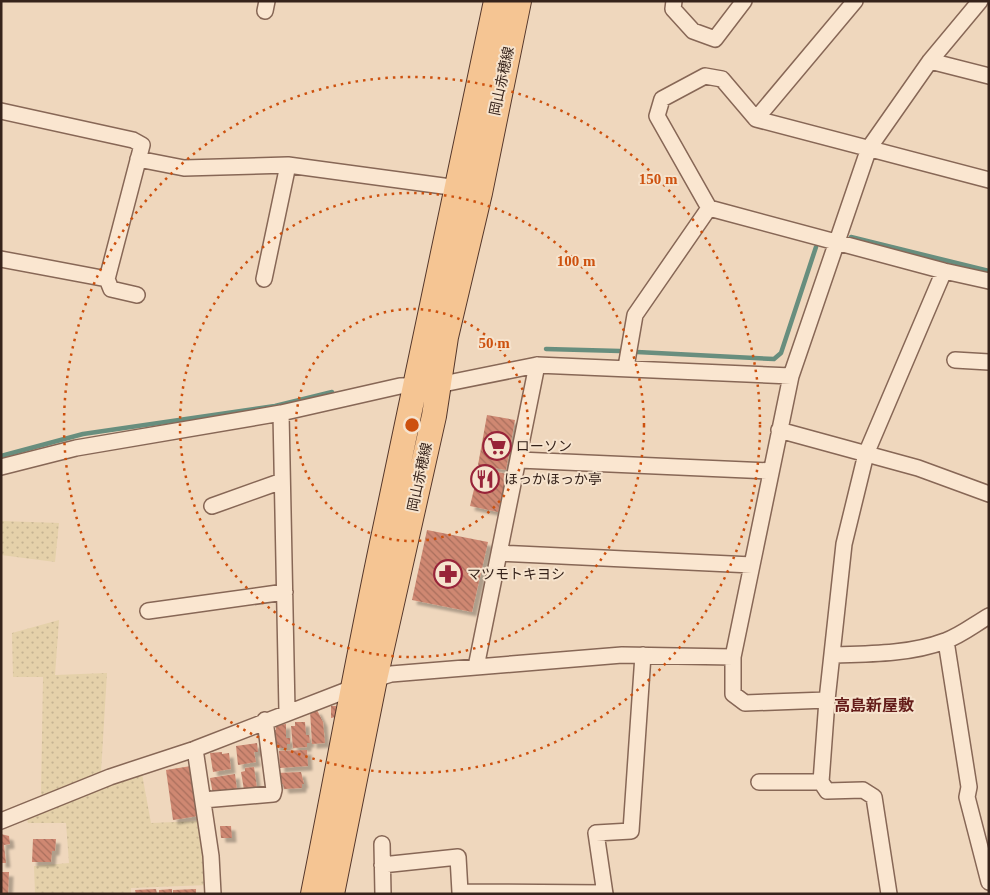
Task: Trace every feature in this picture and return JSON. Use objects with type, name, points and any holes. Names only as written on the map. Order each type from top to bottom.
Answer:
[{"type":"main road","name":"岡山赤穂線","points":[[313,894],[434,416],[427,385],[458,188],[496,1]]},
{"type":"main road","name":"岡山赤穂線","points":[[427,385],[446,337],[480,193],[519,1]]},
{"type":"main road","name":"岡山赤穂線","points":[[332,894],[365,683]]},
{"type":"street","points":[[674,1],[673,9],[693,31],[715,39],[744,1]]},
{"type":"street","points":[[756,119],[855,1]]},
{"type":"street","points":[[827,700],[745,703],[733,694],[733,657],[779,430],[791,376],[835,242],[869,148],[930,60],[980,1]]},
{"type":"street","points":[[930,60],[989,76]]},
{"type":"street","points":[[989,180],[756,119],[722,79],[705,76],[662,99],[658,116],[709,208],[944,271],[989,281]]},
{"type":"street","points":[[1,111],[133,140],[142,145],[107,279],[111,289],[137,295]]},
{"type":"street","points":[[138,159],[184,168],[288,165],[458,188]]},
{"type":"street","points":[[264,279],[288,165]]},
{"type":"street","points":[[626,367],[635,315],[709,208]]},
{"type":"street","points":[[1,259],[107,279]]},
{"type":"street","points":[[889,894],[874,797],[863,790],[827,791],[821,782],[827,700],[844,544],[866,454],[944,271]]},
{"type":"street","points":[[955,360],[989,362]]},
{"type":"street","points":[[476,667],[538,365]]},
{"type":"street","points":[[1,467],[76,448],[281,413],[400,386],[427,385],[538,365],[626,367],[791,376]]},
{"type":"street","points":[[281,413],[287,711]]},
{"type":"street","points":[[779,430],[918,468],[989,494]]},
{"type":"street","points":[[519,460],[771,472]]},
{"type":"street","points":[[212,506],[282,481]]},
{"type":"street","points":[[499,553],[752,566]]},
{"type":"street","points":[[148,611],[284,592]]},
{"type":"street","points":[[833,656],[920,648],[946,641],[989,616]]},
{"type":"street","points":[[946,641],[969,787],[967,797],[989,882]]},
{"type":"street","points":[[1,820],[110,777],[195,749],[287,711],[391,674],[643,655],[733,657]]},
{"type":"street","points":[[382,865],[458,857],[460,892],[605,894],[596,834],[630,831],[643,655]]},
{"type":"street","points":[[203,800],[272,794],[274,790],[264,720]]},
{"type":"street","points":[[195,749],[212,856],[213,894]]},
{"type":"street","points":[[759,782],[821,782]]},
{"type":"street","points":[[382,844],[383,894]]},
{"type":"shaded area","points":[[1,521],[59,523],[55,562],[1,555]]},
{"type":"shaded area","points":[[59,620],[55,675],[107,673],[101,772],[41,797],[43,677],[13,677],[12,633]]},
{"type":"shaded area","points":[[142,774],[151,823],[198,821],[200,838],[205,843],[208,885],[131,888],[131,894],[35,894],[34,866],[69,863],[66,823],[28,823],[26,817]]},
{"type":"building","points":[[487,415],[515,420],[506,470],[478,465]]},
{"type":"building","points":[[479,468],[507,474],[498,512],[470,506]]},
{"type":"building","points":[[427,530],[488,542],[472,612],[412,600]]},
{"type":"building","points":[[331,706],[336,706],[336,717],[331,718]]},
{"type":"building","points":[[317,710],[323,722],[325,743],[312,744],[310,711]]},
{"type":"building","points":[[295,722],[305,722],[306,735],[309,735],[310,743],[307,743],[307,747],[293,748],[291,726],[295,726]]},
{"type":"building","points":[[286,724],[286,738],[290,738],[290,744],[287,744],[287,748],[275,748],[274,730],[276,730],[276,725]]},
{"type":"building","points":[[257,743],[258,752],[254,752],[256,762],[238,765],[236,746]]},
{"type":"building","points":[[307,750],[308,766],[280,768],[279,751]]},
{"type":"building","points":[[222,752],[222,754],[229,753],[231,769],[213,772],[210,753]]},
{"type":"building","points":[[191,766],[198,816],[173,820],[166,770]]},
{"type":"building","points":[[254,767],[257,789],[244,790],[241,772],[245,771],[245,768]]},
{"type":"building","points":[[301,772],[304,784],[302,784],[302,788],[284,789],[283,784],[277,784],[276,773]]},
{"type":"building","points":[[235,774],[237,790],[213,794],[210,778]]},
{"type":"building","points":[[220,826],[231,826],[232,838],[221,838]]},
{"type":"building","points":[[1,834],[9,836],[10,844],[4,845],[6,863],[1,863]]},
{"type":"building","points":[[33,839],[56,839],[55,851],[52,851],[51,862],[32,862]]},
{"type":"building","points":[[1,872],[9,872],[8,894],[1,894]]},
{"type":"building","points":[[156,889],[157,894],[136,894],[135,890]]},
{"type":"building","points":[[172,889],[172,894],[159,894],[159,890]]},
{"type":"building","points":[[196,889],[196,894],[173,894],[173,890]]},
{"type":"waterway","points":[[851,237],[989,271]]},
{"type":"waterway","points":[[637,352],[774,359],[781,353],[816,247]]},
{"type":"waterway","points":[[546,349],[620,351]]},
{"type":"waterway","points":[[1,456],[83,434],[275,406],[332,392]]},
{"type":"place","name":"ローソン","points":[[497,446]]},
{"type":"place","name":"ほっかほっか亭","points":[[485,479]]},
{"type":"place","name":"マツモトキヨシ","points":[[448,574]]},
{"type":"district","name":"高島新屋敷","points":[[874,705]]}]
